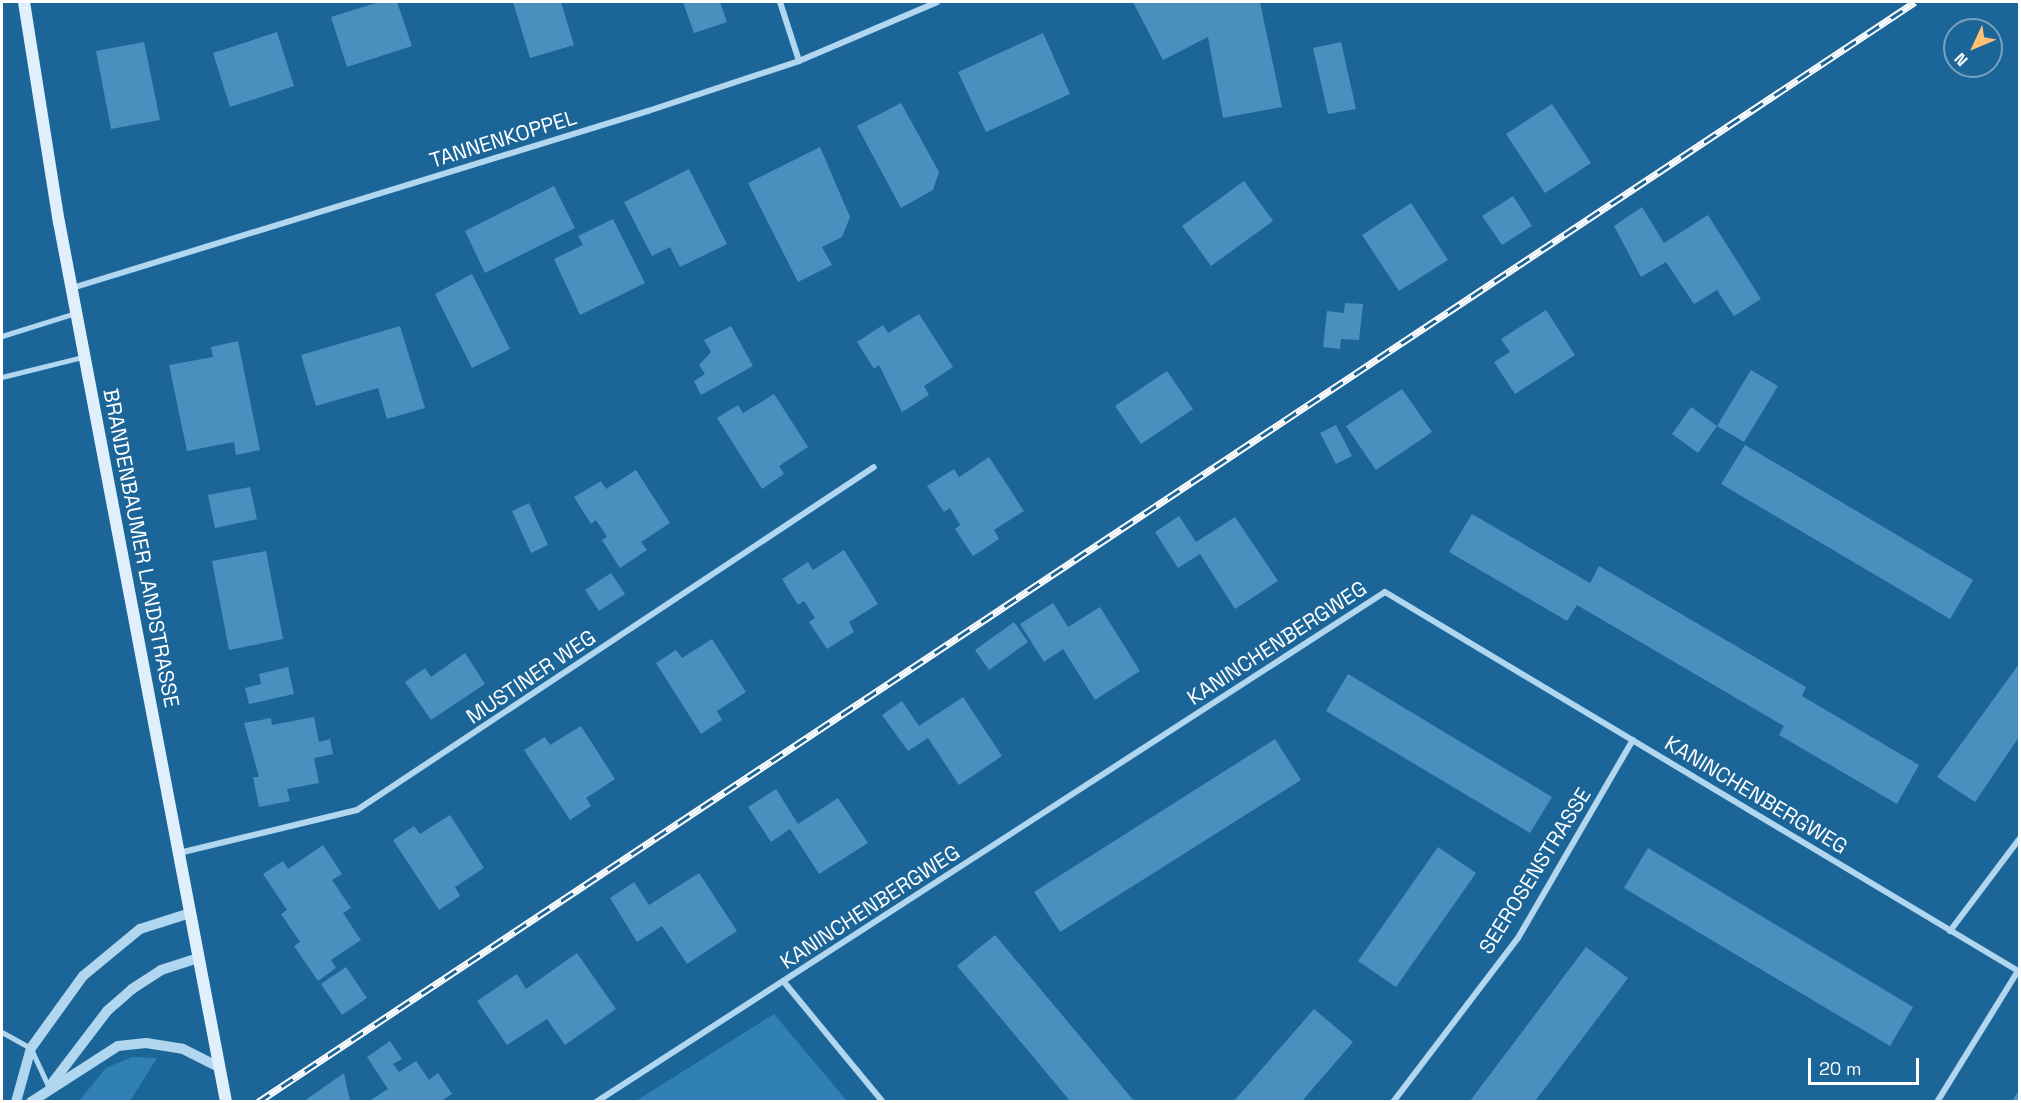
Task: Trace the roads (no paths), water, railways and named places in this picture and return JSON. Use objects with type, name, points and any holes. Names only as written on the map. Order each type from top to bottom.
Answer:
[{"type":"main road","name":"BRANDENBAUMER LANDSTRASSE","points":[[24,2],[71,288],[226,1101]]},
{"type":"street","points":[[780,2],[799,61]]},
{"type":"street","name":"TANNENKOPPEL","points":[[71,288],[799,61],[937,2]]},
{"type":"street","name":"MUSTINER WEG","points":[[178,853],[357,810],[874,467]]},
{"type":"street","name":"KANINCHENBERGWEG","points":[[596,1101],[784,982],[1385,592],[2019,972]]},
{"type":"street","name":"SEEROSENSTRASSE","points":[[1393,1101],[1518,938],[1633,740]]},
{"type":"street","points":[[1950,931],[2019,838]]},
{"type":"street","points":[[16,1101],[31,1048],[78,983],[113,948],[162,919],[190,913]]},
{"type":"street","points":[[49,1087],[107,1011],[132,989],[161,970],[199,958]]},
{"type":"street","points":[[1937,1101],[2019,972]]},
{"type":"street","points":[[784,982],[883,1101]]},
{"type":"street","points":[[31,1101],[97,1054],[128,1044],[183,1049],[219,1067]]},
{"type":"lane","points":[[2,336],[76,313]]},
{"type":"lane","points":[[2,377],[84,357]]},
{"type":"lane","points":[[2,1032],[31,1048],[49,1087]]},
{"type":"railway","points":[[258,1102],[1915,2]]}]
